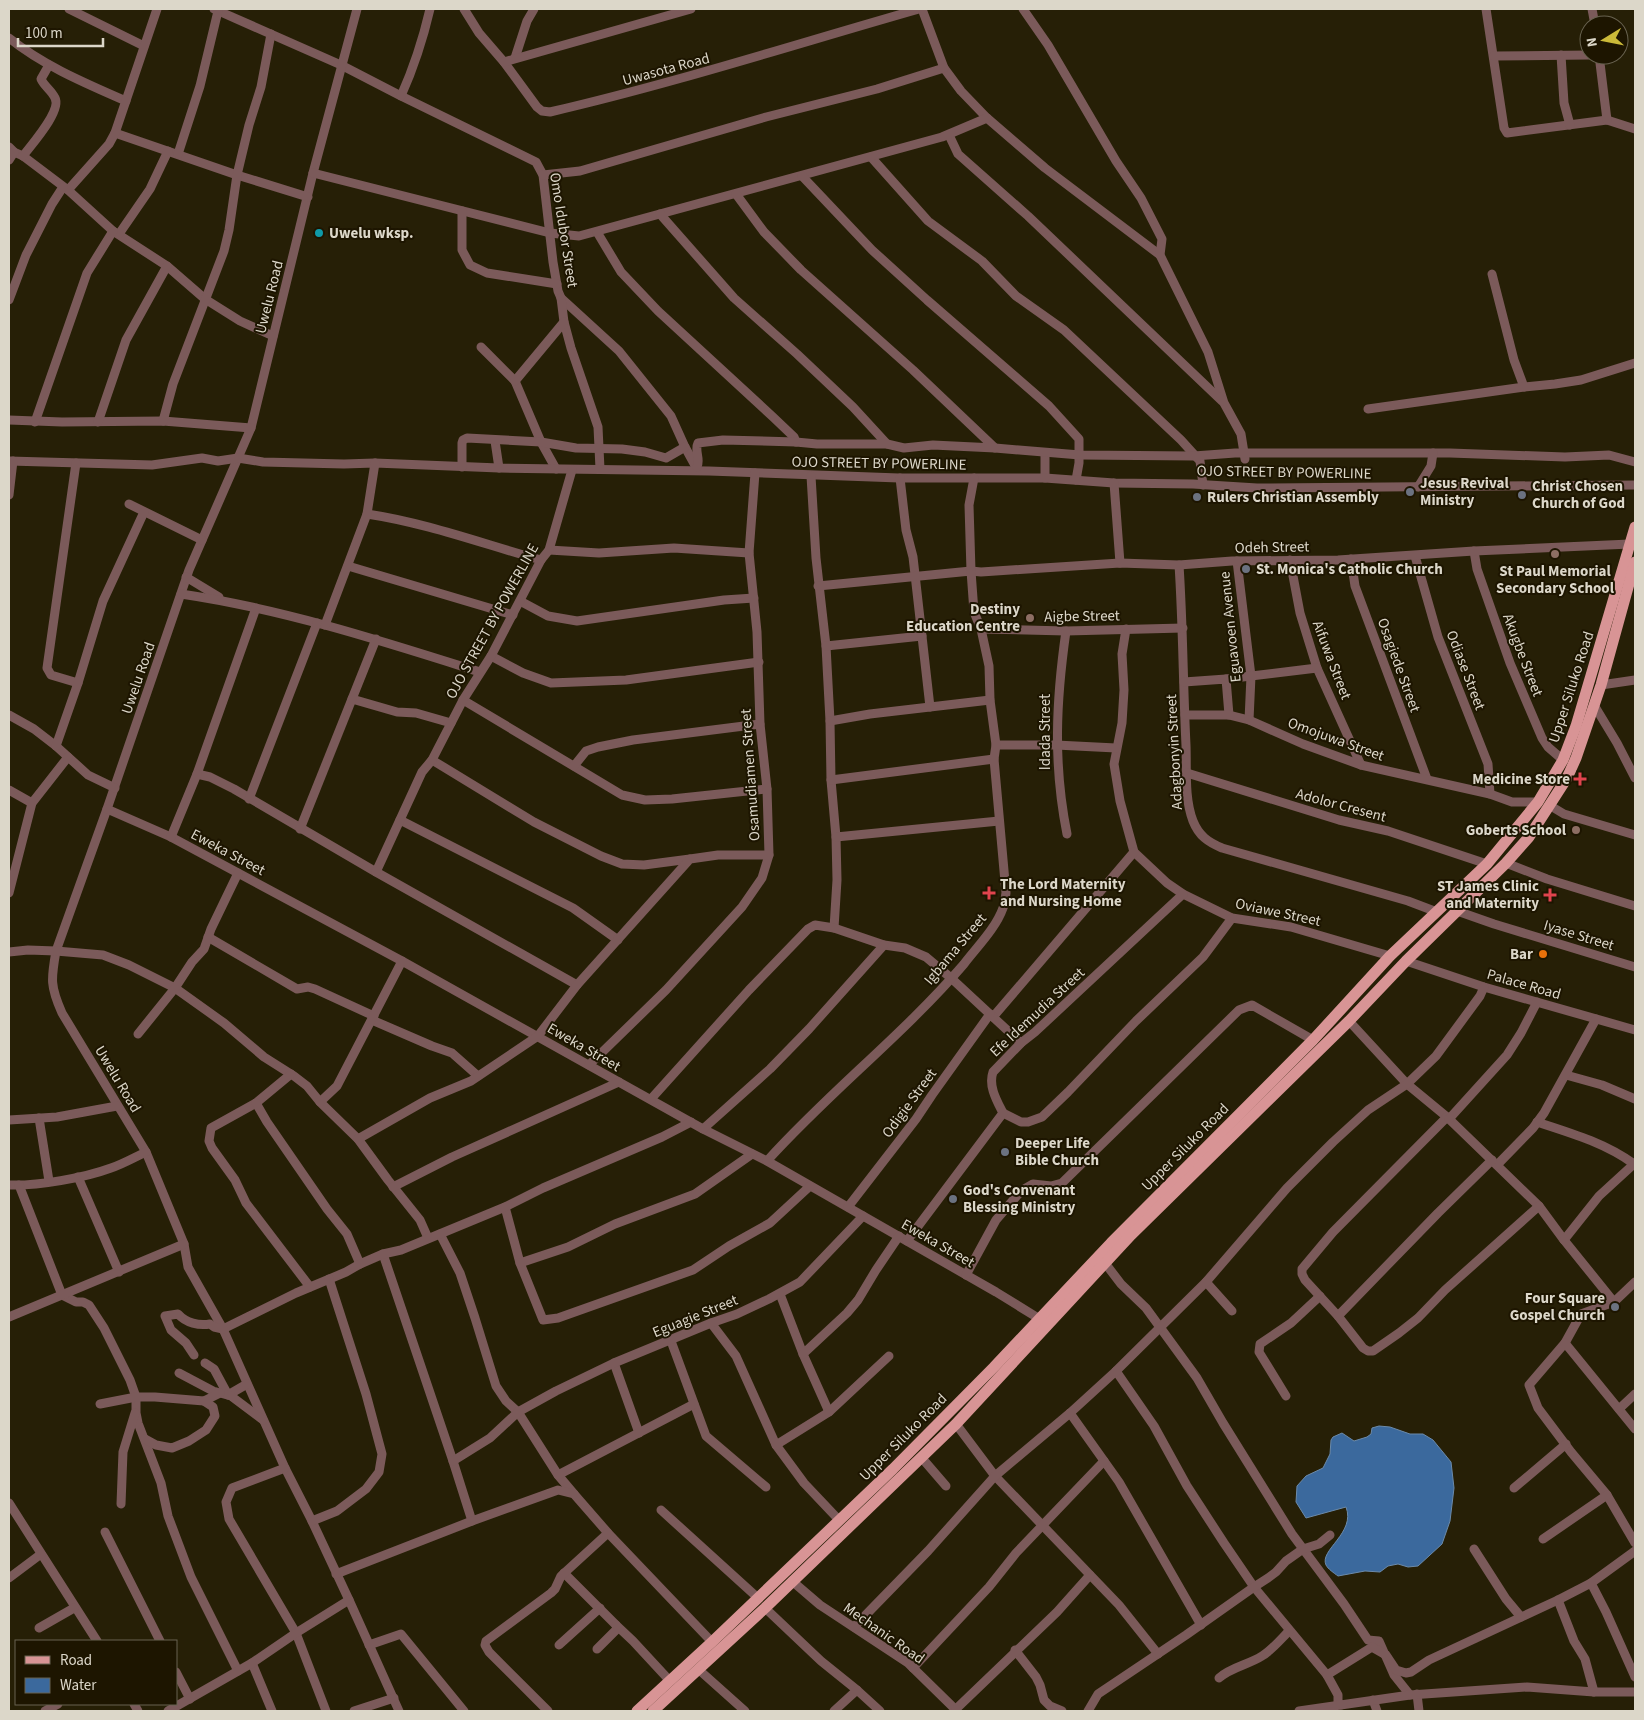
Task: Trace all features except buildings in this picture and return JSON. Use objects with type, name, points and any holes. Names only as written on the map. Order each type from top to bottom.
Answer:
[{"type":"main road","name":"Upper Siluko Road","points":[[637,1711],[712,1642],[1045,1322],[1157,1208],[1349,1021],[1406,961],[1506,863],[1528,837],[1544,804],[1576,726],[1635,527]]},
{"type":"main road","name":"Upper Siluko Road","points":[[653,1711],[765,1608],[956,1424],[1111,1243],[1313,1040],[1390,956],[1487,864],[1567,778],[1594,705],[1635,562]]},
{"type":"street","points":[[69,9],[144,46]]},
{"type":"street","points":[[9,300],[26,255],[52,204],[108,144],[115,133],[157,9]]},
{"type":"street","name":"Uwelu Road","points":[[357,9],[313,173],[251,428],[227,487],[186,577],[108,809],[56,951],[52,974],[53,994],[62,1013],[146,1152],[184,1244],[188,1267],[223,1329],[285,1468],[350,1600],[399,1711]]},
{"type":"street","points":[[401,96],[414,67],[430,9]]},
{"type":"street","name":"Uwasota Road","points":[[464,9],[479,32],[504,62],[536,107],[542,111],[550,112],[715,70],[802,42],[920,9]]},
{"type":"street","points":[[515,58],[527,21],[534,9]]},
{"type":"street","points":[[504,62],[691,9]]},
{"type":"street","points":[[920,9],[944,68],[961,91],[988,118],[1045,168],[1160,255],[1208,352],[1224,403],[1241,434],[1245,456]]},
{"type":"street","points":[[1023,9],[1048,45],[1116,161],[1141,198],[1162,239],[1160,255]]},
{"type":"street","points":[[1486,9],[1504,128],[1507,132],[1607,120],[1635,129]]},
{"type":"street","points":[[178,154],[200,86],[216,10]]},
{"type":"street","name":"Omo Idubor Street","points":[[216,10],[341,65],[533,159],[543,175],[557,284],[561,298],[619,351],[670,416],[698,469]]},
{"type":"street","points":[[163,421],[173,384],[224,251],[237,175],[249,125],[261,87],[271,34]]},
{"type":"street","points":[[9,38],[25,51],[49,65],[126,100]]},
{"type":"street","points":[[1561,55],[1564,103],[1570,125]]},
{"type":"street","points":[[1494,56],[1579,55]]},
{"type":"street","points":[[24,156],[55,109],[55,97],[40,79],[49,65]]},
{"type":"street","points":[[1600,65],[1607,120]]},
{"type":"street","points":[[543,175],[580,171],[766,116],[877,89],[944,68]]},
{"type":"street","points":[[313,173],[550,233],[579,236],[871,157],[949,134],[988,118]]},
{"type":"street","points":[[115,133],[308,197]]},
{"type":"street","points":[[949,134],[958,154],[1028,216],[1224,403]]},
{"type":"street","points":[[9,160],[11,149],[24,156],[66,188],[116,233],[167,266],[205,300],[240,321],[273,336]]},
{"type":"street","points":[[35,422],[86,274],[150,189],[168,151]]},
{"type":"street","points":[[871,157],[928,221],[982,261],[1016,296],[1064,330],[1181,440],[1200,461],[1203,485]]},
{"type":"street","points":[[802,176],[872,250],[1049,406],[1079,439],[1080,455],[1076,480]]},
{"type":"street","points":[[736,194],[764,232],[802,270],[913,370],[995,448]]},
{"type":"street","points":[[462,211],[462,250],[470,266],[487,273],[557,284]]},
{"type":"street","points":[[660,214],[734,298],[825,380],[887,444]]},
{"type":"street","points":[[597,232],[621,272],[707,358],[774,417],[794,437],[796,442]]},
{"type":"street","points":[[98,422],[126,340],[167,266]]},
{"type":"street","points":[[1492,274],[1514,360],[1524,387]]},
{"type":"street","points":[[561,298],[564,322],[598,427],[600,469]]},
{"type":"street","points":[[515,381],[564,322]]},
{"type":"street","points":[[481,347],[515,381],[540,442],[556,469]]},
{"type":"street","points":[[1368,408],[1581,380],[1635,363]]},
{"type":"street","points":[[9,420],[35,422],[163,421],[251,428]]},
{"type":"street","points":[[462,467],[462,443],[467,438],[540,442],[576,448],[599,447],[645,452],[666,458],[685,447]]},
{"type":"street","points":[[698,469],[699,462],[696,448],[698,443],[723,440],[817,444],[887,444],[904,448],[933,445],[1080,455],[1194,456],[1217,453],[1245,456],[1433,453],[1565,458],[1609,455],[1635,462]]},
{"type":"street","points":[[495,441],[499,468]]},
{"type":"street","points":[[1045,453],[1045,478]]},
{"type":"street","points":[[1418,487],[1431,466],[1433,453]]},
{"type":"street","points":[[9,495],[11,461],[152,465],[202,458],[218,461],[238,458],[262,462],[375,463],[572,470]]},
{"type":"street","points":[[666,458],[667,471]]},
{"type":"street","points":[[76,463],[47,668],[51,675],[78,683]]},
{"type":"street","points":[[249,800],[321,624],[348,566],[367,514],[375,463]]},
{"type":"street","name":"OJO STREET BY POWERLINE","points":[[376,872],[422,772],[432,760],[463,700],[491,656],[541,560],[550,550],[572,470],[667,471],[698,469],[811,476],[1045,478],[1114,483],[1257,488],[1635,485]]},
{"type":"street","name":"Osamudiamen Street","points":[[589,1065],[666,990],[742,907],[762,878],[769,855],[768,789],[760,724],[759,662],[749,553],[755,473]]},
{"type":"street","points":[[811,476],[818,586],[826,646],[831,780],[836,837],[837,880],[834,928]]},
{"type":"street","points":[[900,478],[906,530],[913,557],[930,708]]},
{"type":"street","name":"Igbama Street","points":[[767,1161],[788,1137],[893,1038],[951,978],[976,949],[1004,907],[1006,893],[994,760],[996,745],[990,700],[989,666],[974,612],[971,571],[969,505],[974,478]]},
{"type":"street","points":[[1114,483],[1120,563]]},
{"type":"street","points":[[129,504],[202,540]]},
{"type":"street","points":[[56,746],[78,683],[103,601],[144,512]]},
{"type":"street","points":[[367,514],[400,519],[445,530],[541,560]]},
{"type":"street","name":"Odeh Street","points":[[818,586],[971,571],[981,572],[1120,563],[1179,565],[1237,561],[1351,559],[1630,544]]},
{"type":"street","points":[[550,550],[599,553],[674,548],[749,553]]},
{"type":"street","name":"Akugbe Street","points":[[1474,551],[1477,568],[1510,663],[1535,722],[1548,747],[1563,760]]},
{"type":"street","name":"Odiase Street","points":[[1415,556],[1438,637],[1488,764],[1490,794]]},
{"type":"street","name":"Osagiede Street","points":[[1351,559],[1355,586],[1427,779]]},
{"type":"street","name":"Aifuwa Street","points":[[1290,560],[1300,613],[1317,668],[1361,765]]},
{"type":"street","name":"Eguavoen Avenue","points":[[1237,561],[1251,676],[1249,720]]},
{"type":"street","name":"Adagbonyin Street","points":[[1179,565],[1183,628],[1184,715],[1188,800],[1192,819],[1201,836],[1208,842],[1230,851],[1408,901],[1437,912]]},
{"type":"street","points":[[348,566],[513,615]]},
{"type":"street","points":[[186,577],[223,600]]},
{"type":"street","points":[[181,594],[223,600],[321,624],[376,639],[480,672]]},
{"type":"street","points":[[520,601],[548,616],[577,621],[724,600],[754,598]]},
{"type":"street","points":[[171,837],[197,774],[256,608]]},
{"type":"street","points":[[1126,628],[1122,654],[1124,690],[1122,723],[1114,764],[1120,801],[1134,852]]},
{"type":"street","name":"Aigbe Street","points":[[980,629],[1066,631],[1183,628]]},
{"type":"street","name":"Idada Street","points":[[1066,631],[1059,680],[1056,744],[1062,810],[1067,834]]},
{"type":"street","points":[[826,646],[922,636]]},
{"type":"street","points":[[300,829],[376,639]]},
{"type":"street","points":[[491,656],[550,683],[626,680],[759,662]]},
{"type":"street","points":[[1184,682],[1317,668]]},
{"type":"street","points":[[1226,679],[1229,715]]},
{"type":"street","points":[[1600,685],[1635,680]]},
{"type":"street","points":[[352,699],[397,712],[416,713],[451,723]]},
{"type":"street","points":[[463,700],[622,795],[645,800],[672,799],[768,789]]},
{"type":"street","points":[[830,720],[990,700]]},
{"type":"street","points":[[1594,705],[1635,778]]},
{"type":"street","points":[[9,715],[34,729],[88,775],[115,788]]},
{"type":"street","name":"Omojuwa Street","points":[[1184,715],[1229,715],[1249,720],[1303,744],[1361,765],[1490,794],[1512,802],[1544,804],[1564,814],[1635,835]]},
{"type":"street","points":[[574,766],[586,751],[598,747],[633,740],[760,724]]},
{"type":"street","points":[[996,745],[1056,744],[1116,748]]},
{"type":"street","points":[[9,893],[32,803],[68,757]]},
{"type":"street","points":[[432,760],[534,822],[601,856],[622,864],[644,864],[718,855],[769,855]]},
{"type":"street","points":[[831,780],[994,760]]},
{"type":"street","name":"Adolor Cresent","points":[[1187,773],[1320,814],[1388,831],[1487,864]]},
{"type":"street","points":[[197,774],[210,777],[578,985]]},
{"type":"street","points":[[9,790],[32,803]]},
{"type":"street","name":"Eweka Street","points":[[108,809],[171,837],[402,961],[703,1129],[767,1161],[903,1238],[1045,1322]]},
{"type":"street","points":[[400,820],[573,908],[618,940]]},
{"type":"street","points":[[836,837],[999,821]]},
{"type":"street","name":"Oviawe Street","points":[[1134,852],[1167,883],[1183,894],[1232,918],[1298,929],[1390,956]]},
{"type":"street","name":"Odigie Street","points":[[848,1207],[916,1119],[932,1094],[992,1015],[1134,852]]},
{"type":"street","points":[[358,1139],[430,1098],[471,1081],[538,1036],[578,985],[690,859]]},
{"type":"street","points":[[1506,863],[1547,879],[1635,906]]},
{"type":"street","points":[[138,1034],[175,988],[192,962],[204,949],[238,873]]},
{"type":"street","name":"Efe Idemudia Street","points":[[1004,1113],[992,1088],[991,1078],[993,1072],[1183,894]]},
{"type":"street","name":"Iyase Street","points":[[1458,911],[1635,967]]},
{"type":"street","points":[[803,1354],[840,1320],[858,1300],[876,1270],[1004,1113],[1020,1122],[1028,1122],[1042,1117],[1136,1021],[1203,957],[1232,918]]},
{"type":"street","points":[[651,1099],[749,990],[808,929],[815,926],[834,928],[884,944],[905,948],[926,957],[992,1015],[1021,1044]]},
{"type":"street","points":[[208,937],[297,989],[315,988],[432,1046],[452,1053],[478,1076]]},
{"type":"street","points":[[703,1129],[770,1069],[884,944]]},
{"type":"street","points":[[9,952],[28,950],[103,955],[129,965],[175,988],[224,1023],[264,1057],[306,1086],[358,1139],[420,1220],[428,1238]]},
{"type":"street","points":[[320,1102],[337,1086],[402,961]]},
{"type":"street","name":"Palace Road","points":[[1406,961],[1635,1030]]},
{"type":"street","points":[[854,1627],[928,1551],[995,1476],[1070,1413],[1116,1371],[1206,1282],[1286,1188],[1353,1123],[1368,1110],[1407,1084],[1436,1056],[1480,996],[1484,986]]},
{"type":"street","points":[[1537,1002],[1522,1033],[1507,1055],[1448,1118],[1333,1232],[1306,1263],[1302,1274],[1305,1280],[1338,1316],[1363,1348],[1373,1351],[1418,1318],[1452,1284],[1539,1206]]},
{"type":"street","points":[[966,1275],[996,1220],[1021,1191],[1033,1184],[1050,1186],[1062,1183],[1239,1010],[1252,1004],[1313,1040]]},
{"type":"street","points":[[1338,1316],[1537,1122],[1566,1075],[1596,1019]]},
{"type":"street","points":[[1349,1021],[1407,1084],[1448,1118],[1539,1206],[1614,1302]]},
{"type":"street","points":[[291,1074],[256,1103],[211,1128],[209,1141],[235,1180],[246,1203],[310,1287]]},
{"type":"street","points":[[1566,1075],[1635,1099]]},
{"type":"street","points":[[393,1186],[452,1157],[618,1082]]},
{"type":"street","points":[[256,1103],[267,1122],[346,1234],[360,1264]]},
{"type":"street","points":[[9,1120],[57,1117],[117,1106]]},
{"type":"street","points":[[40,1118],[49,1181]]},
{"type":"street","points":[[194,1355],[186,1343],[171,1330],[166,1316],[178,1314],[182,1319],[201,1325],[210,1324],[223,1329],[360,1264],[383,1254],[401,1250],[505,1207],[543,1188],[662,1137],[691,1122]]},
{"type":"street","points":[[1537,1122],[1602,1144],[1635,1163],[1599,1196],[1564,1240]]},
{"type":"street","points":[[9,1185],[78,1178],[113,1168],[146,1152]]},
{"type":"street","points":[[520,1263],[568,1247],[615,1224],[695,1194],[752,1154]]},
{"type":"street","points":[[78,1178],[119,1272]]},
{"type":"street","points":[[19,1185],[62,1295],[76,1302],[83,1302],[89,1305],[104,1328],[130,1380],[136,1397],[138,1423],[161,1483],[168,1516],[191,1577],[238,1671]]},
{"type":"street","points":[[505,1207],[520,1263],[543,1320],[558,1318],[693,1270],[729,1246],[770,1223],[810,1186]]},
{"type":"street","name":"Eguagie Street","points":[[453,1461],[490,1438],[518,1412],[556,1391],[614,1363],[737,1314],[780,1294],[800,1282],[863,1216]]},
{"type":"street","points":[[440,1234],[460,1273],[496,1386],[506,1401],[518,1412],[558,1476],[608,1533],[712,1642]]},
{"type":"street","points":[[9,1317],[184,1244]]},
{"type":"street","points":[[383,1254],[472,1521]]},
{"type":"street","points":[[1105,1263],[1121,1284],[1146,1308],[1197,1378],[1223,1423],[1303,1549],[1368,1640],[1379,1641],[1394,1675],[1414,1694],[1419,1711]]},
{"type":"street","points":[[312,1521],[337,1510],[366,1489],[379,1472],[382,1454],[366,1394],[329,1279]]},
{"type":"street","points":[[1206,1282],[1232,1311]]},
{"type":"street","points":[[1635,1282],[1614,1302],[1581,1314],[1565,1343],[1529,1385],[1538,1408],[1607,1494],[1635,1542]]},
{"type":"street","points":[[780,1294],[803,1354],[829,1412]]},
{"type":"street","points":[[1286,1396],[1258,1348],[1265,1340],[1291,1323],[1320,1296]]},
{"type":"street","points":[[712,1323],[736,1356],[776,1445],[804,1483],[839,1520]]},
{"type":"street","points":[[671,1341],[706,1436],[766,1487]]},
{"type":"street","points":[[1565,1343],[1635,1429]]},
{"type":"street","points":[[776,1445],[829,1412],[889,1356]]},
{"type":"street","points":[[614,1363],[639,1434]]},
{"type":"street","points":[[205,1364],[214,1369],[224,1394]]},
{"type":"street","points":[[1116,1371],[1154,1426],[1187,1486],[1254,1586],[1327,1675],[1344,1704]]},
{"type":"street","points":[[179,1373],[224,1394],[264,1420]]},
{"type":"street","points":[[100,1404],[136,1397],[204,1401],[248,1384]]},
{"type":"street","points":[[1619,1409],[1635,1394]]},
{"type":"street","points":[[144,1438],[156,1445],[172,1448],[189,1441],[206,1430],[215,1416],[213,1407],[204,1401]]},
{"type":"street","points":[[558,1476],[694,1404]]},
{"type":"street","points":[[121,1504],[123,1452],[136,1413]]},
{"type":"street","points":[[1070,1413],[1119,1482],[1201,1625]]},
{"type":"street","points":[[956,1424],[995,1476],[1119,1605],[1158,1654]]},
{"type":"street","points":[[1514,1488],[1566,1444]]},
{"type":"street","points":[[921,1457],[946,1486]]},
{"type":"street","points":[[913,1668],[989,1587],[1042,1525],[1104,1461]]},
{"type":"street","points":[[285,1468],[232,1488],[226,1502],[229,1519],[296,1633],[326,1711]]},
{"type":"street","points":[[336,1574],[558,1490],[574,1494]]},
{"type":"street","points":[[1543,1539],[1607,1494]]},
{"type":"street","points":[[9,1503],[13,1519],[41,1554],[95,1640]]},
{"type":"street","points":[[661,1510],[758,1598]]},
{"type":"street","points":[[105,1532],[159,1640]]},
{"type":"street","points":[[548,1711],[489,1652],[485,1645],[486,1641],[551,1593],[561,1576],[608,1533]]},
{"type":"street","points":[[1088,1711],[1098,1694],[1276,1572],[1286,1561],[1303,1549],[1319,1544],[1330,1535]]},
{"type":"street","points":[[1474,1549],[1506,1599],[1521,1617]]},
{"type":"street","points":[[1327,1675],[1372,1647],[1386,1655],[1396,1670],[1406,1673],[1411,1672],[1429,1660],[1591,1583],[1635,1551]]},
{"type":"street","points":[[9,1578],[41,1554]]},
{"type":"street","points":[[564,1573],[633,1641],[670,1681]]},
{"type":"street","points":[[956,1710],[1015,1650],[1057,1612],[1090,1575]]},
{"type":"street","name":"Mechanic Road","points":[[792,1581],[820,1605],[913,1668],[956,1710]]},
{"type":"street","points":[[1591,1583],[1635,1677]]},
{"type":"street","points":[[168,1711],[252,1663],[350,1600]]},
{"type":"street","points":[[1558,1600],[1574,1641],[1585,1659],[1594,1692]]},
{"type":"street","points":[[39,1628],[74,1608]]},
{"type":"street","points":[[559,1645],[600,1608]]},
{"type":"street","points":[[765,1608],[821,1661],[880,1711]]},
{"type":"street","points":[[597,1649],[615,1632],[617,1629],[616,1625]]},
{"type":"street","points":[[1219,1678],[1227,1671],[1263,1656],[1289,1631]]},
{"type":"street","points":[[369,1646],[401,1634],[464,1711]]},
{"type":"street","points":[[1015,1650],[1036,1677],[1044,1700],[1050,1706],[1062,1711]]},
{"type":"street","points":[[252,1663],[272,1711]]},
{"type":"street","points":[[698,1669],[746,1711]]},
{"type":"street","points":[[178,1676],[190,1699]]},
{"type":"street","points":[[1299,1711],[1414,1694],[1528,1687],[1594,1692],[1635,1692]]},
{"type":"street","points":[[834,1711],[857,1690]]},
{"type":"street","points":[[354,1711],[394,1698]]},
{"type":"street","points":[[1373,1700],[1377,1711]]},
{"type":"street","points":[[45,1711],[56,1705]]},
{"type":"water","points":[[1379,1426],[1390,1427],[1410,1434],[1423,1434],[1433,1440],[1451,1462],[1454,1488],[1450,1521],[1442,1544],[1418,1566],[1408,1567],[1398,1564],[1388,1566],[1380,1572],[1365,1571],[1338,1576],[1326,1565],[1325,1559],[1346,1525],[1348,1516],[1346,1507],[1306,1518],[1296,1502],[1297,1486],[1306,1476],[1323,1468],[1330,1454],[1333,1437],[1342,1433],[1354,1441],[1367,1437],[1371,1434],[1372,1428]]},
{"type":"place","name":"Uwelu wksp.","points":[[319,233]]},
{"type":"place","name":"Jesus Revival Ministry","points":[[1410,492]]},
{"type":"place","name":"Christ Chosen Church of God","points":[[1522,495]]},
{"type":"place","name":"Rulers Christian Assembly","points":[[1197,497]]},
{"type":"place","name":"St Paul Memorial Secondary School","points":[[1555,554]]},
{"type":"place","name":"St. Monica's Catholic Church","points":[[1246,569]]},
{"type":"place","name":"Destiny Education Centre","points":[[1030,618]]},
{"type":"place","name":"Medicine Store","points":[[1580,779]]},
{"type":"place","name":"Goberts School","points":[[1576,830]]},
{"type":"place","name":"The Lord Maternity and Nursing Home","points":[[989,893]]},
{"type":"place","name":"ST James Clinic and Maternity","points":[[1550,895]]},
{"type":"place","name":"Bar","points":[[1543,954]]},
{"type":"place","name":"Deeper Life Bible Church","points":[[1005,1152]]},
{"type":"place","name":"God's Convenant Blessing Ministry","points":[[953,1199]]},
{"type":"place","name":"Four Square Gospel Church","points":[[1615,1307]]}]
